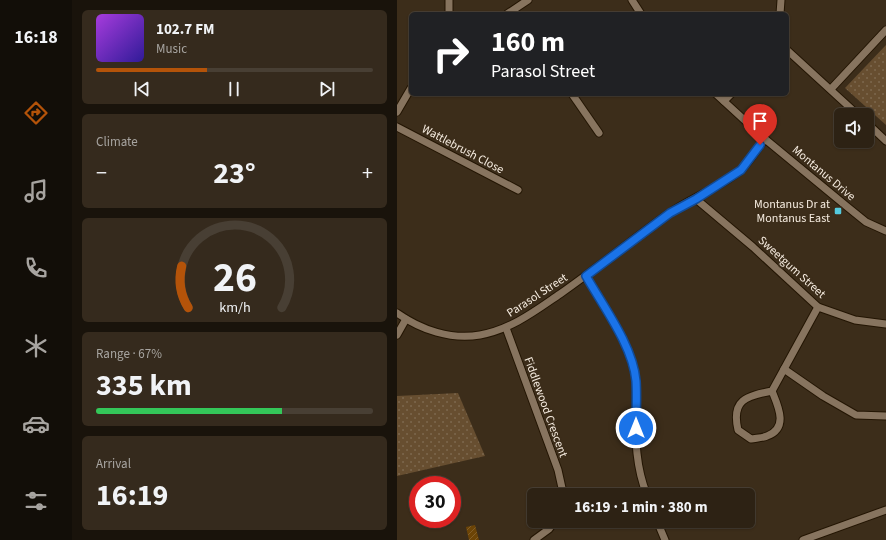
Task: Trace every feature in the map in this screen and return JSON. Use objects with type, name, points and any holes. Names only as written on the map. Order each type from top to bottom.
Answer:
[{"type":"street","points":[[449,0],[449,12]]},
{"type":"street","points":[[513,12],[528,0]]},
{"type":"street","points":[[632,0],[640,12]]},
{"type":"street","points":[[780,12],[781,0]]},
{"type":"street","points":[[831,89],[886,30]]},
{"type":"street","points":[[789,52],[851,108]]},
{"type":"street","points":[[397,112],[409,91]]},
{"type":"street","points":[[573,96],[599,133]]},
{"type":"street","name":"Montanus Drive","points":[[718,96],[765,139],[867,222],[886,231]]},
{"type":"street","points":[[724,101],[729,96]]},
{"type":"street","name":"Wattlebrush Close","points":[[397,126],[518,190]]},
{"type":"street","points":[[874,130],[886,141]]},
{"type":"street","name":"Parasol Street","points":[[397,313],[406,320],[438,332],[463,336],[481,335],[506,328],[522,320],[586,276],[670,213],[696,199],[741,170],[765,139]]},
{"type":"street","name":"Sweetgum Street","points":[[696,199],[753,246],[819,306],[855,320],[886,324]]},
{"type":"street","points":[[586,276],[613,323],[630,357],[636,380],[635,443],[644,488]]},
{"type":"street","points":[[772,391],[819,306]]},
{"type":"street","points":[[397,335],[406,320]]},
{"type":"street","name":"Fiddlewood Crescent","points":[[506,328],[558,470],[563,488]]},
{"type":"street","points":[[784,369],[823,396],[856,415],[886,416]]},
{"type":"street","points":[[772,391],[781,411],[779,426],[768,436],[751,439],[738,430],[735,416],[739,405],[754,394],[772,391]]},
{"type":"street","points":[[803,540],[886,510]]},
{"type":"street","points":[[534,540],[550,528]]},
{"type":"street","points":[[660,528],[665,540]]},
{"type":"shaded area","points":[[886,45],[886,125],[874,114],[874,108],[867,108],[845,88]]},
{"type":"shaded area","points":[[458,393],[485,456],[397,476],[397,396]]},
{"type":"building","points":[[475,525],[479,540],[469,540],[466,527]]},
{"type":"place","name":"Montanus Dr at Montanus East","points":[[838,211]]},
{"type":"route","points":[[636,428],[636,380],[630,357],[613,323],[586,276],[670,213],[696,199],[741,170],[760,145]]}]
